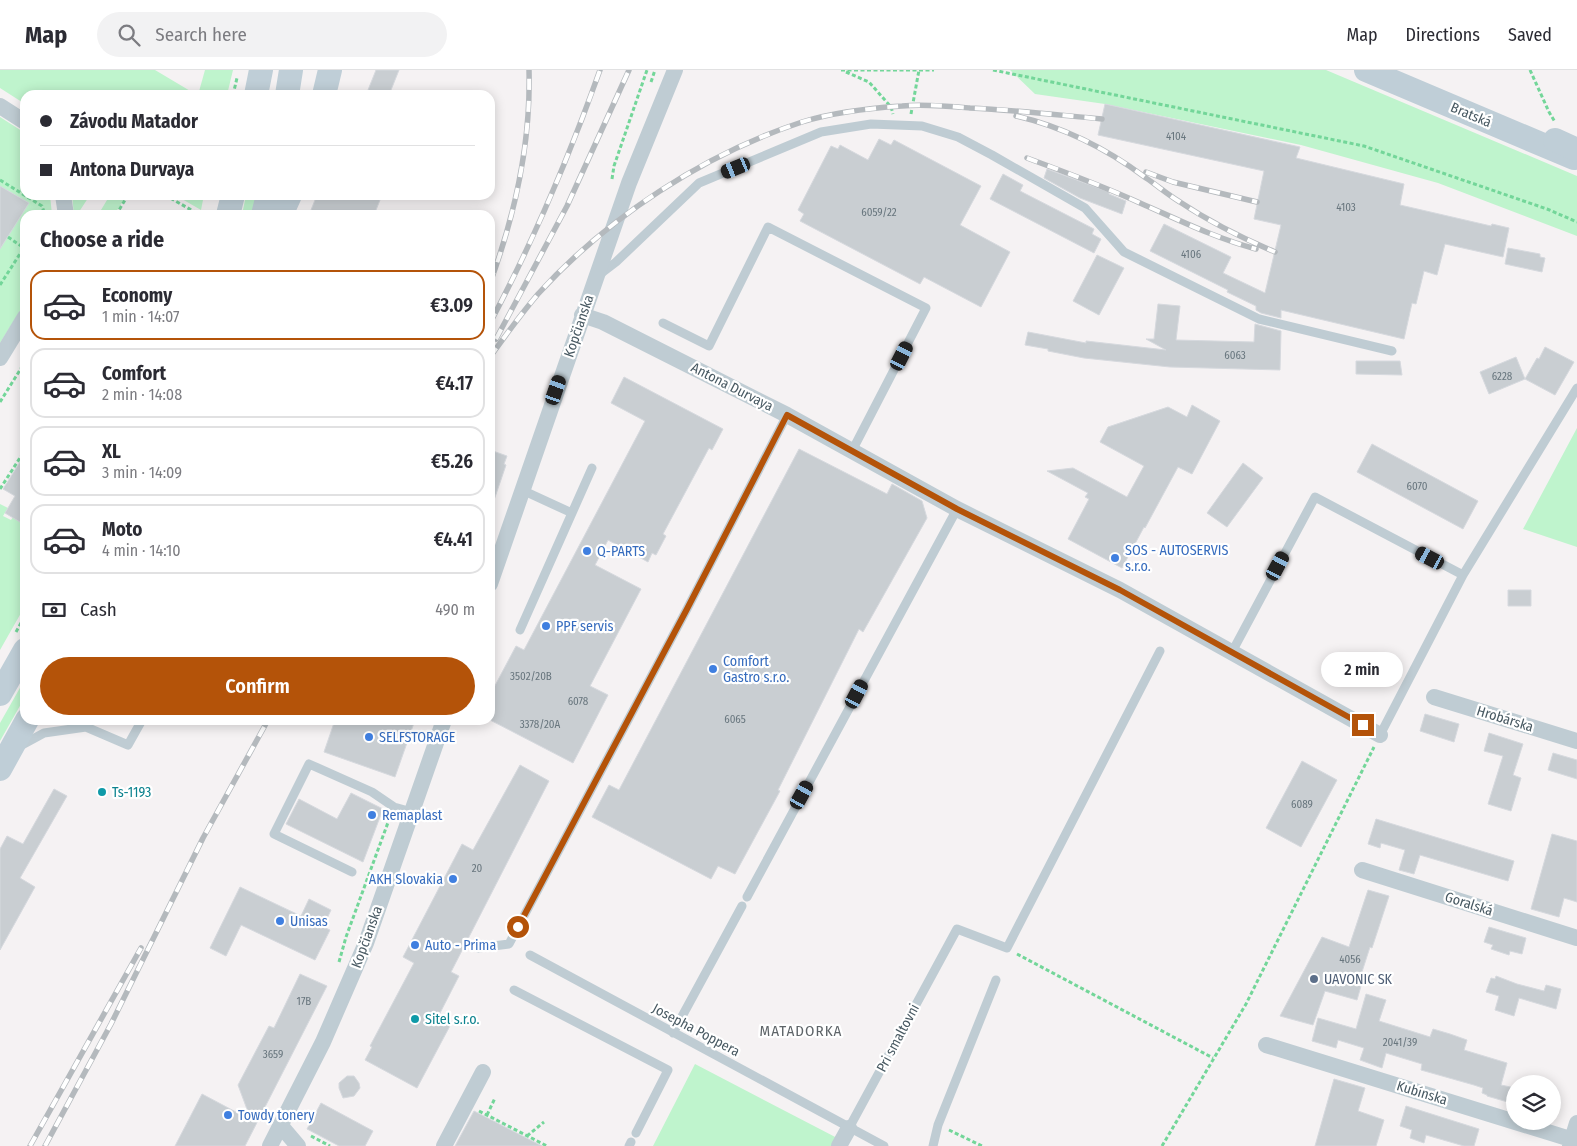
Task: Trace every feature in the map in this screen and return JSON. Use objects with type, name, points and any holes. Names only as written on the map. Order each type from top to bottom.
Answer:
[{"type":"main road","points":[[257,90],[261,70]]},
{"type":"main road","points":[[288,90],[291,70]]},
{"type":"main road","points":[[325,90],[330,70]]},
{"type":"main road","name":"Bratská","points":[[1366,70],[1567,146]]},
{"type":"main road","name":"Bratská","points":[[1392,70],[1567,146]]},
{"type":"main road","points":[[0,694],[20,659]]},
{"type":"main road","points":[[4,761],[24,725]]},
{"type":"street","name":"Kopčianska","points":[[495,569],[629,183],[675,70]]},
{"type":"street","points":[[0,106],[20,119]]},
{"type":"street","name":"Antona Durvaya","points":[[582,315],[603,322],[787,415],[957,509],[1120,590],[1380,735]]},
{"type":"street","points":[[0,358],[20,326]]},
{"type":"street","name":"Hrobárska","points":[[1434,697],[1577,741]]},
{"type":"street","name":"Kopčianska","points":[[270,1146],[349,986],[370,934],[442,725]]},
{"type":"street","name":"Goralská","points":[[1362,870],[1577,938]]},
{"type":"street","name":"Kubínska","points":[[1266,1045],[1573,1142]]},
{"type":"street","points":[[444,1146],[483,1072]]},
{"type":"street","points":[[1573,1142],[1577,1123]]},
{"type":"street","points":[[281,1126],[301,1139]]},
{"type":"street","name":"Pri smaltovni","points":[[839,1146],[849,1128]]},
{"type":"lane","points":[[596,276],[616,262],[698,183],[821,132],[871,124],[922,126],[958,137],[1085,208],[1124,252],[1259,319],[1392,351]]},
{"type":"lane","points":[[663,323],[710,346],[768,227],[926,308],[852,451]]},
{"type":"lane","points":[[1380,735],[1463,575],[1577,388]]},
{"type":"lane","points":[[478,948],[509,944],[687,609],[787,415]]},
{"type":"lane","points":[[520,630],[592,468]]},
{"type":"lane","points":[[522,490],[572,513]]},
{"type":"lane","points":[[1232,652],[1315,497],[1463,575]]},
{"type":"lane","points":[[747,897],[957,509]]},
{"type":"lane","points":[[1006,948],[1160,652]]},
{"type":"lane","points":[[4,761],[44,733],[83,725]]},
{"type":"lane","points":[[90,725],[128,746],[139,725]]},
{"type":"lane","points":[[352,872],[274,834],[309,764],[372,792],[394,807],[412,812]]},
{"type":"lane","points":[[673,1033],[742,906]]},
{"type":"lane","name":"Pri smaltovni","points":[[849,1128],[957,929],[1006,948]]},
{"type":"lane","name":"Josepha Poppera","points":[[530,956],[884,1146]]},
{"type":"lane","points":[[933,1146],[938,1124],[996,980]]},
{"type":"lane","points":[[514,990],[668,1070],[636,1133]]},
{"type":"path","points":[[234,90],[239,70]]},
{"type":"path","points":[[612,183],[614,166],[647,70]]},
{"type":"path","points":[[842,70],[934,70]]},
{"type":"path","points":[[842,70],[869,82],[891,107],[896,125]]},
{"type":"path","points":[[910,125],[919,70]]},
{"type":"path","points":[[993,70],[1364,146],[1547,209],[1577,222]]},
{"type":"path","points":[[1530,70],[1567,146]]},
{"type":"path","points":[[0,181],[20,193]]},
{"type":"path","points":[[32,200],[42,206],[43,210]]},
{"type":"path","points":[[173,200],[191,210]]},
{"type":"path","points":[[8,237],[20,244]]},
{"type":"path","points":[[0,285],[20,255]]},
{"type":"path","points":[[0,402],[20,370]]},
{"type":"path","points":[[0,489],[20,458]]},
{"type":"path","points":[[1162,1146],[1246,1004],[1380,735]]},
{"type":"path","points":[[338,963],[394,807]]},
{"type":"path","points":[[1006,948],[1213,1058]]},
{"type":"path","points":[[487,1115],[495,1098]]},
{"type":"path","points":[[466,1104],[547,1146]]},
{"type":"path","points":[[527,1136],[544,1122]]},
{"type":"path","points":[[938,1124],[982,1146]]},
{"type":"path","points":[[301,1139],[330,1146]]},
{"type":"green space","points":[[0,70],[155,70],[189,90],[20,90],[20,101],[0,88]]},
{"type":"green space","points":[[205,70],[233,70],[228,90],[199,90]]},
{"type":"green space","points":[[1010,70],[1326,70],[1577,176],[1577,236],[1438,183],[1301,145],[1105,104],[1035,94]]},
{"type":"green space","points":[[0,117],[20,130],[20,200],[50,200],[52,210],[20,210],[20,311],[0,343]]},
{"type":"green space","points":[[72,200],[87,200],[80,210],[74,210]]},
{"type":"green space","points":[[107,200],[123,200],[117,210],[101,210]]},
{"type":"green space","points":[[184,200],[203,200],[201,210]]},
{"type":"green space","points":[[245,200],[257,200],[254,210],[243,210]]},
{"type":"green space","points":[[1577,428],[1577,547],[1523,529]]},
{"type":"green space","points":[[0,504],[8,508],[3,516],[11,520],[13,517],[20,522],[20,615],[0,650]]},
{"type":"green space","points":[[20,688],[20,706],[0,741],[0,723]]},
{"type":"green space","points":[[695,1064],[841,1140],[838,1146],[653,1146]]},
{"type":"building","points":[[376,70],[399,70],[391,90],[368,90]]},
{"type":"building","points":[[1105,104],[1300,147],[1296,158],[1404,184],[1400,205],[1491,226],[1492,224],[1509,228],[1503,257],[1445,244],[1437,275],[1424,271],[1416,304],[1412,303],[1404,339],[1281,310],[1281,318],[1261,313],[1256,310],[1256,306],[1227,292],[1228,290],[1150,251],[1164,224],[1231,257],[1223,273],[1265,293],[1281,225],[1254,219],[1264,171],[1098,135]]},
{"type":"building","points":[[879,139],[891,145],[894,140],[981,186],[960,225],[1010,252],[981,307],[924,277],[920,284],[800,221],[804,214],[798,210],[831,146],[838,149],[840,145],[868,160]]},
{"type":"building","points":[[1047,169],[1109,192],[1109,194],[1126,201],[1122,214],[1080,198],[1044,178]]},
{"type":"building","points":[[1003,174],[1023,185],[1020,191],[1094,229],[1092,234],[1101,239],[1094,253],[990,199]]},
{"type":"building","points":[[0,186],[20,198],[20,200],[29,203],[25,210],[20,210],[20,217],[0,249]]},
{"type":"building","points":[[315,200],[380,200],[376,210],[311,210]]},
{"type":"building","points":[[1508,248],[1540,254],[1540,257],[1545,258],[1542,272],[1505,264]]},
{"type":"building","points":[[1097,255],[1124,268],[1099,315],[1073,301]]},
{"type":"building","points":[[1158,304],[1180,306],[1176,340],[1254,342],[1255,324],[1281,331],[1280,370],[1170,367],[1084,358],[1025,345],[1028,332],[1086,343],[1086,341],[1166,350],[1146,339],[1154,339]]},
{"type":"building","points":[[1545,347],[1574,362],[1555,395],[1525,379]]},
{"type":"building","points":[[1516,357],[1525,379],[1489,394],[1480,372]]},
{"type":"building","points":[[1356,361],[1400,361],[1402,375],[1356,374]]},
{"type":"building","points":[[624,377],[723,429],[712,450],[709,448],[663,534],[666,536],[656,555],[652,553],[648,562],[608,540],[595,565],[641,589],[590,686],[608,695],[573,763],[495,723],[495,686],[516,646],[524,650],[645,421],[611,403]]},
{"type":"building","points":[[1192,405],[1220,421],[1192,474],[1178,467],[1122,568],[1068,539],[1089,499],[1085,497],[1088,493],[1047,471],[1073,468],[1127,497],[1144,466],[1100,442],[1108,427],[1168,407],[1187,417]]},
{"type":"building","points":[[1372,444],[1478,501],[1463,529],[1357,472]]},
{"type":"building","points":[[799,449],[887,494],[892,484],[922,501],[927,518],[863,632],[859,629],[778,790],[780,791],[735,874],[718,866],[711,879],[592,817],[609,785],[619,790]]},
{"type":"building","points":[[495,452],[507,456],[504,464],[506,465],[495,497]]},
{"type":"building","points":[[20,462],[20,522],[5,513],[15,496],[3,489]]},
{"type":"building","points":[[1243,463],[1263,478],[1227,527],[1207,513]]},
{"type":"building","points":[[1508,590],[1531,590],[1531,606],[1508,606]]},
{"type":"building","points":[[1425,714],[1459,724],[1454,742],[1420,731]]},
{"type":"building","name":"SELFSTORAGE","points":[[333,725],[413,725],[395,777],[324,752]]},
{"type":"building","points":[[1489,733],[1523,744],[1513,775],[1521,778],[1511,811],[1488,804],[1503,756],[1484,751]]},
{"type":"building","points":[[1553,753],[1577,760],[1577,779],[1548,770]]},
{"type":"building","points":[[1302,761],[1337,780],[1301,847],[1266,828]]},
{"type":"building","points":[[520,765],[549,781],[451,972],[459,976],[439,1015],[452,1022],[417,1088],[365,1060],[372,1047],[370,1046],[414,963],[403,957],[462,844],[473,850]]},
{"type":"building","points":[[54,789],[67,796],[20,878],[35,887],[0,950],[0,849],[7,836],[23,844]]},
{"type":"building","points":[[351,793],[383,809],[363,862],[286,824],[299,799],[337,819]]},
{"type":"building","points":[[1376,819],[1514,861],[1508,881],[1420,855],[1414,874],[1399,870],[1405,850],[1381,843],[1380,848],[1368,844]]},
{"type":"building","points":[[1552,834],[1577,841],[1577,902],[1564,898],[1559,917],[1531,909]]},
{"type":"building","name":"Unisas","points":[[240,887],[301,916],[309,899],[331,910],[323,927],[330,930],[315,960],[241,925],[226,956],[210,948]]},
{"type":"building","points":[[1368,890],[1389,896],[1360,978],[1363,979],[1357,1000],[1325,991],[1313,1025],[1280,1016],[1322,937],[1349,947]]},
{"type":"building","points":[[1489,927],[1526,938],[1522,954],[1510,951],[1509,955],[1491,949],[1493,945],[1484,942]]},
{"type":"building","points":[[300,974],[327,986],[245,1146],[175,1146],[202,1094],[251,1120],[238,1085],[269,1026],[274,1028]]},
{"type":"building","points":[[1496,976],[1544,991],[1546,985],[1561,989],[1556,1009],[1519,998],[1514,1016],[1495,1010],[1499,996],[1486,992],[1491,978],[1495,979]]},
{"type":"building","points":[[1366,994],[1386,1000],[1379,1021],[1430,1037],[1433,1029],[1450,1034],[1467,1040],[1464,1050],[1507,1063],[1501,1085],[1506,1086],[1506,1102],[1487,1096],[1482,1093],[1483,1088],[1421,1070],[1422,1064],[1386,1053],[1382,1068],[1360,1060],[1364,1048],[1338,1040],[1336,1048],[1312,1041],[1318,1018],[1356,1029]]},
{"type":"building","points":[[347,1076],[354,1076],[360,1088],[354,1096],[343,1098],[339,1083]]},
{"type":"building","points":[[1334,1079],[1365,1088],[1358,1111],[1384,1120],[1376,1146],[1315,1146]]},
{"type":"building","points":[[321,1103],[373,1131],[365,1146],[339,1146],[307,1129]]},
{"type":"building","points":[[1406,1106],[1479,1129],[1474,1146],[1464,1146],[1426,1135],[1424,1143],[1410,1138],[1412,1130],[1400,1126]]},
{"type":"building","points":[[474,1111],[542,1146],[455,1146]]},
{"type":"railway","points":[[495,269],[507,231],[520,178],[527,125],[529,70]]},
{"type":"railway","points":[[495,313],[550,199],[600,70]]},
{"type":"railway","points":[[496,339],[567,206],[629,70]]},
{"type":"railway","points":[[495,350],[538,294],[565,266],[626,215],[694,170],[765,135],[826,116],[911,105],[1003,110],[1102,119]]},
{"type":"railway","points":[[1016,116],[1051,126],[1084,140],[1131,167],[1203,216],[1275,252]]},
{"type":"railway","points":[[1027,158],[1112,191],[1212,234],[1256,249]]},
{"type":"railway","points":[[1146,172],[1173,182],[1257,202]]},
{"type":"railway","points":[[45,1146],[111,1024],[203,838],[265,725]]},
{"type":"railway","points":[[30,1146],[141,948]]},
{"type":"place","name":"Q-PARTS","points":[[587,551]]},
{"type":"place","name":"SOS - AUTOSERVIS s.r.o.","points":[[1115,558]]},
{"type":"place","name":"PPF servis","points":[[546,626]]},
{"type":"place","name":"Comfort Gastro s.r.o.","points":[[713,669]]},
{"type":"place","name":"SELFSTORAGE","points":[[369,737]]},
{"type":"place","name":"Ts-1193","points":[[102,792]]},
{"type":"place","name":"Remaplast","points":[[372,815]]},
{"type":"place","name":"AKH Slovakia","points":[[453,879]]},
{"type":"place","name":"Unisas","points":[[280,921]]},
{"type":"place","name":"Auto - Prima","points":[[415,945]]},
{"type":"place","name":"UAVONIC SK","points":[[1314,979]]},
{"type":"place","name":"Sitel s.r.o.","points":[[415,1019]]},
{"type":"place","name":"Towdy tonery","points":[[228,1115]]},
{"type":"district","name":"MATADORKA","points":[[801,1031]]},
{"type":"route","points":[[518,927],[687,609],[787,415],[957,509],[1120,590],[1363,725]]}]
